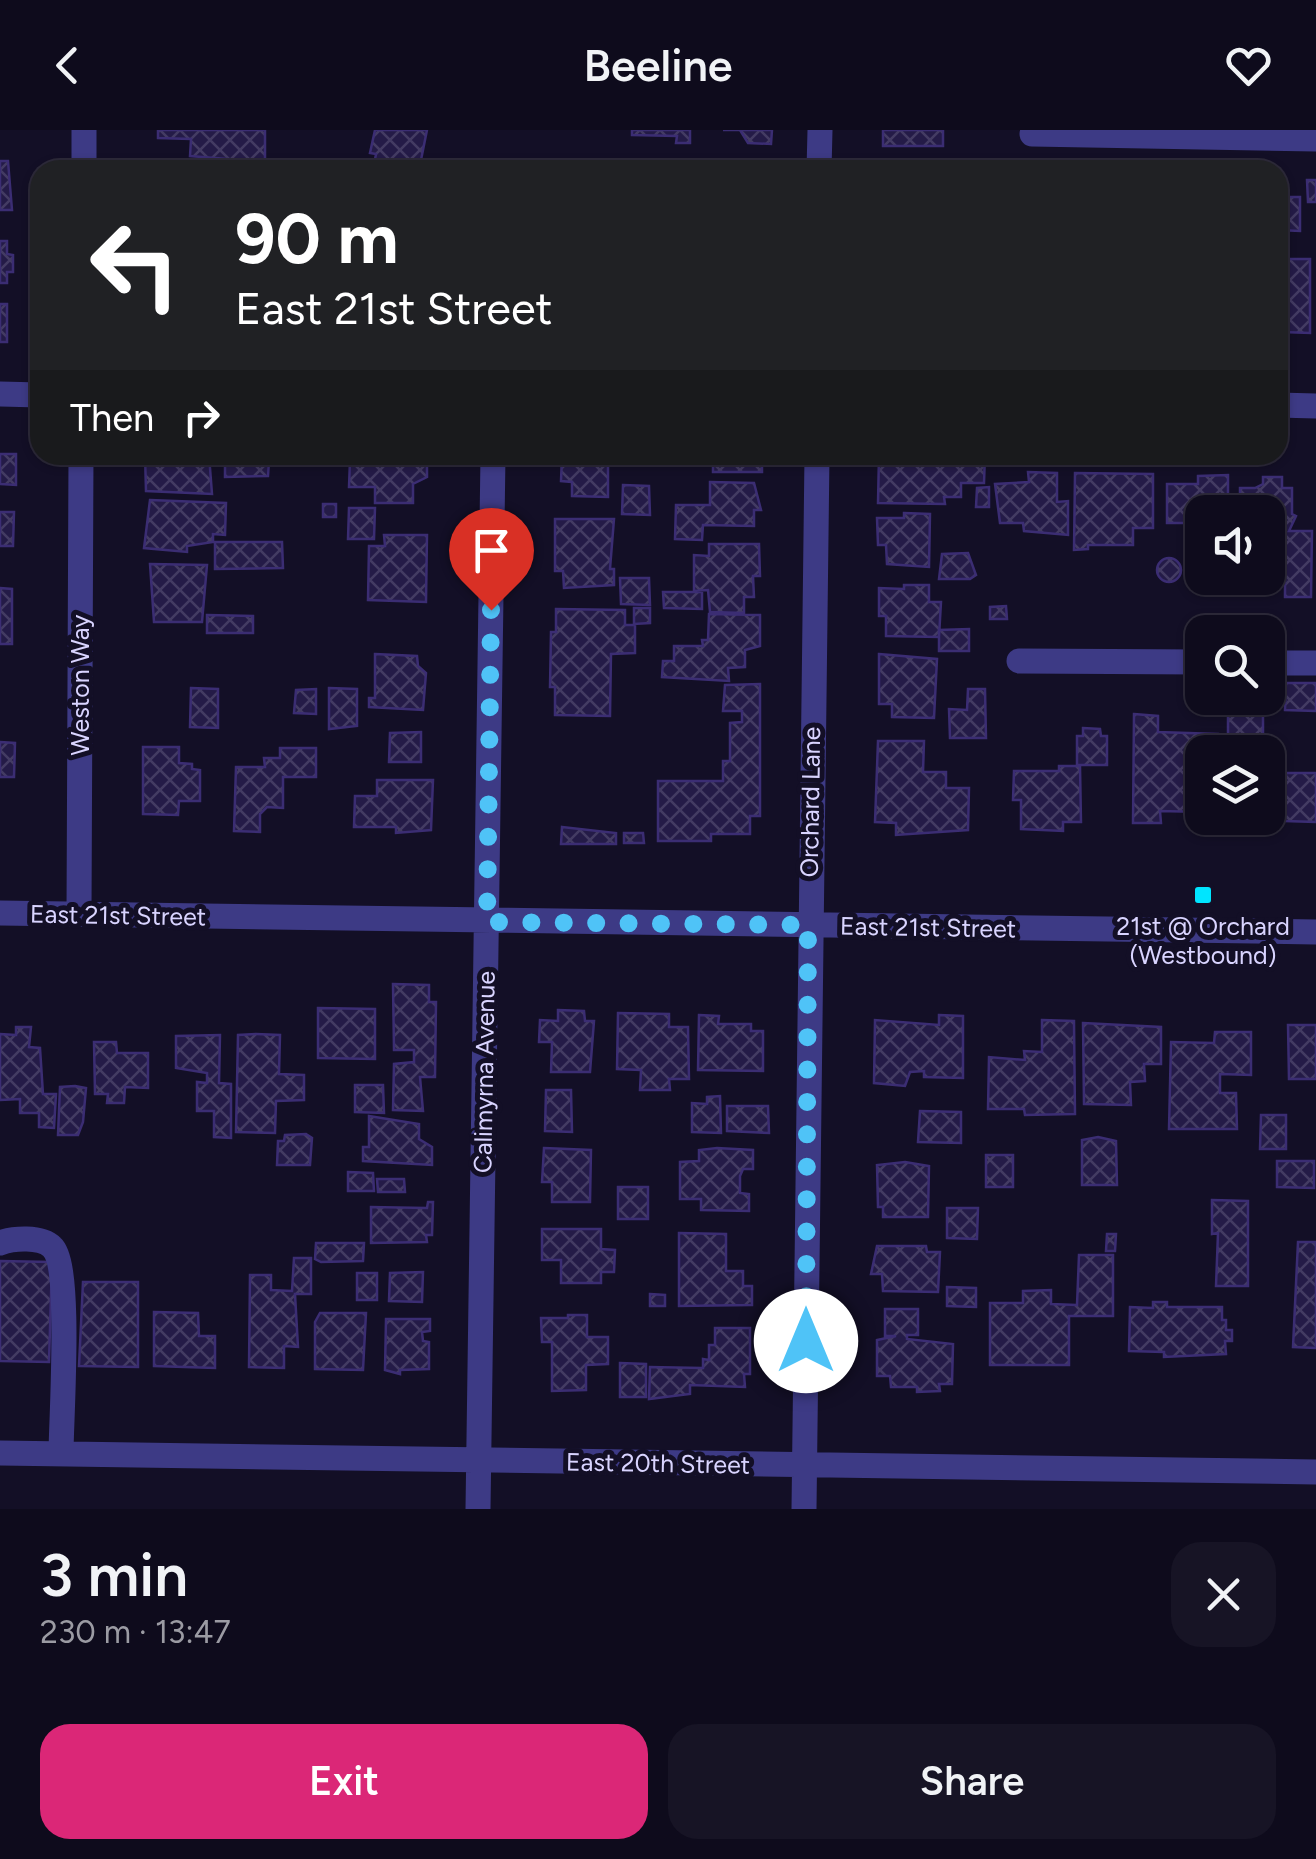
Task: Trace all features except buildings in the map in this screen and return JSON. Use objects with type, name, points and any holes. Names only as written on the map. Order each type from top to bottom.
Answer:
[{"type":"street","points":[[84,130],[84,160]]},
{"type":"street","points":[[819,160],[820,130]]},
{"type":"street","points":[[1032,134],[1316,139]]},
{"type":"street","points":[[0,394],[30,395]]},
{"type":"street","points":[[1288,405],[1316,406]]},
{"type":"street","name":"Weston Way","points":[[79,914],[81,465]]},
{"type":"street","name":"Calimyrna Avenue","points":[[478,1509],[492,465]]},
{"type":"street","name":"Orchard Lane","points":[[804,1509],[808,925],[817,465]]},
{"type":"street","points":[[1019,661],[1185,662]]},
{"type":"street","points":[[1285,663],[1316,663]]},
{"type":"street","name":"East 21st Street","points":[[0,913],[1316,932]]},
{"type":"street","points":[[0,1243],[37,1240],[50,1244],[58,1254],[63,1302],[60,1454]]},
{"type":"street","name":"East 20th Street","points":[[0,1453],[1316,1472]]},
{"type":"place","name":"21st @ Orchard (Westbound)","points":[[1203,895]]},
{"type":"route","points":[[491,610],[487,922],[808,925],[806,1341]]}]
